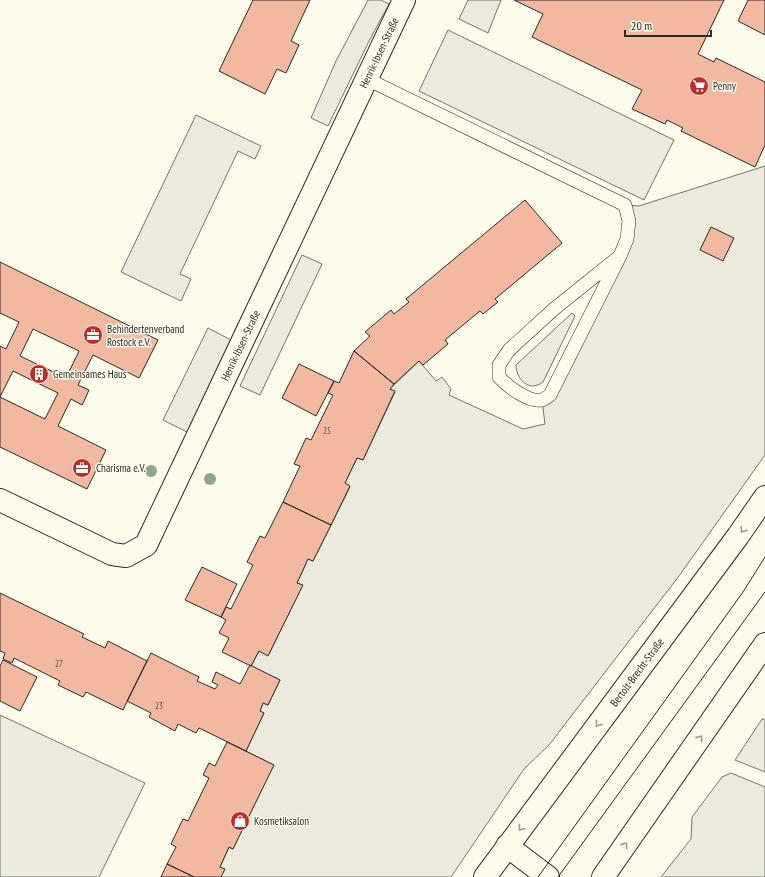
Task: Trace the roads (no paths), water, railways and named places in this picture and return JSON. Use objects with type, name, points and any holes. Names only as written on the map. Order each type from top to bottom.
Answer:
[{"type":"main road","name":"Henrik-Ibsen-Straße","points":[[0,500],[112,554],[126,556],[146,544],[404,0]]},
{"type":"main road","name":"Bertolt-Brecht-Straße","points":[[485,877],[738,536],[765,497]]},
{"type":"main road","points":[[603,877],[765,644]]},
{"type":"main road","points":[[507,846],[548,877]]},
{"type":"lane","points":[[367,79],[625,205],[629,221],[627,238],[620,256],[550,395],[542,400],[532,399],[506,386],[499,377],[499,365],[509,350],[554,309],[620,256]]},
{"type":"tram line","points":[[538,877],[743,592],[765,557]]},
{"type":"tram line","points":[[558,877],[765,592]]},
{"type":"place","name":"Penny","points":[[699,86]]},
{"type":"place","name":"Behindertenverband Rostock e.V.","points":[[93,335]]},
{"type":"place","name":"Gemeinsames Haus","points":[[39,374]]},
{"type":"place","name":"Charisma e.V.","points":[[82,468]]},
{"type":"place","name":"Kosmetiksalon","points":[[240,821]]}]
